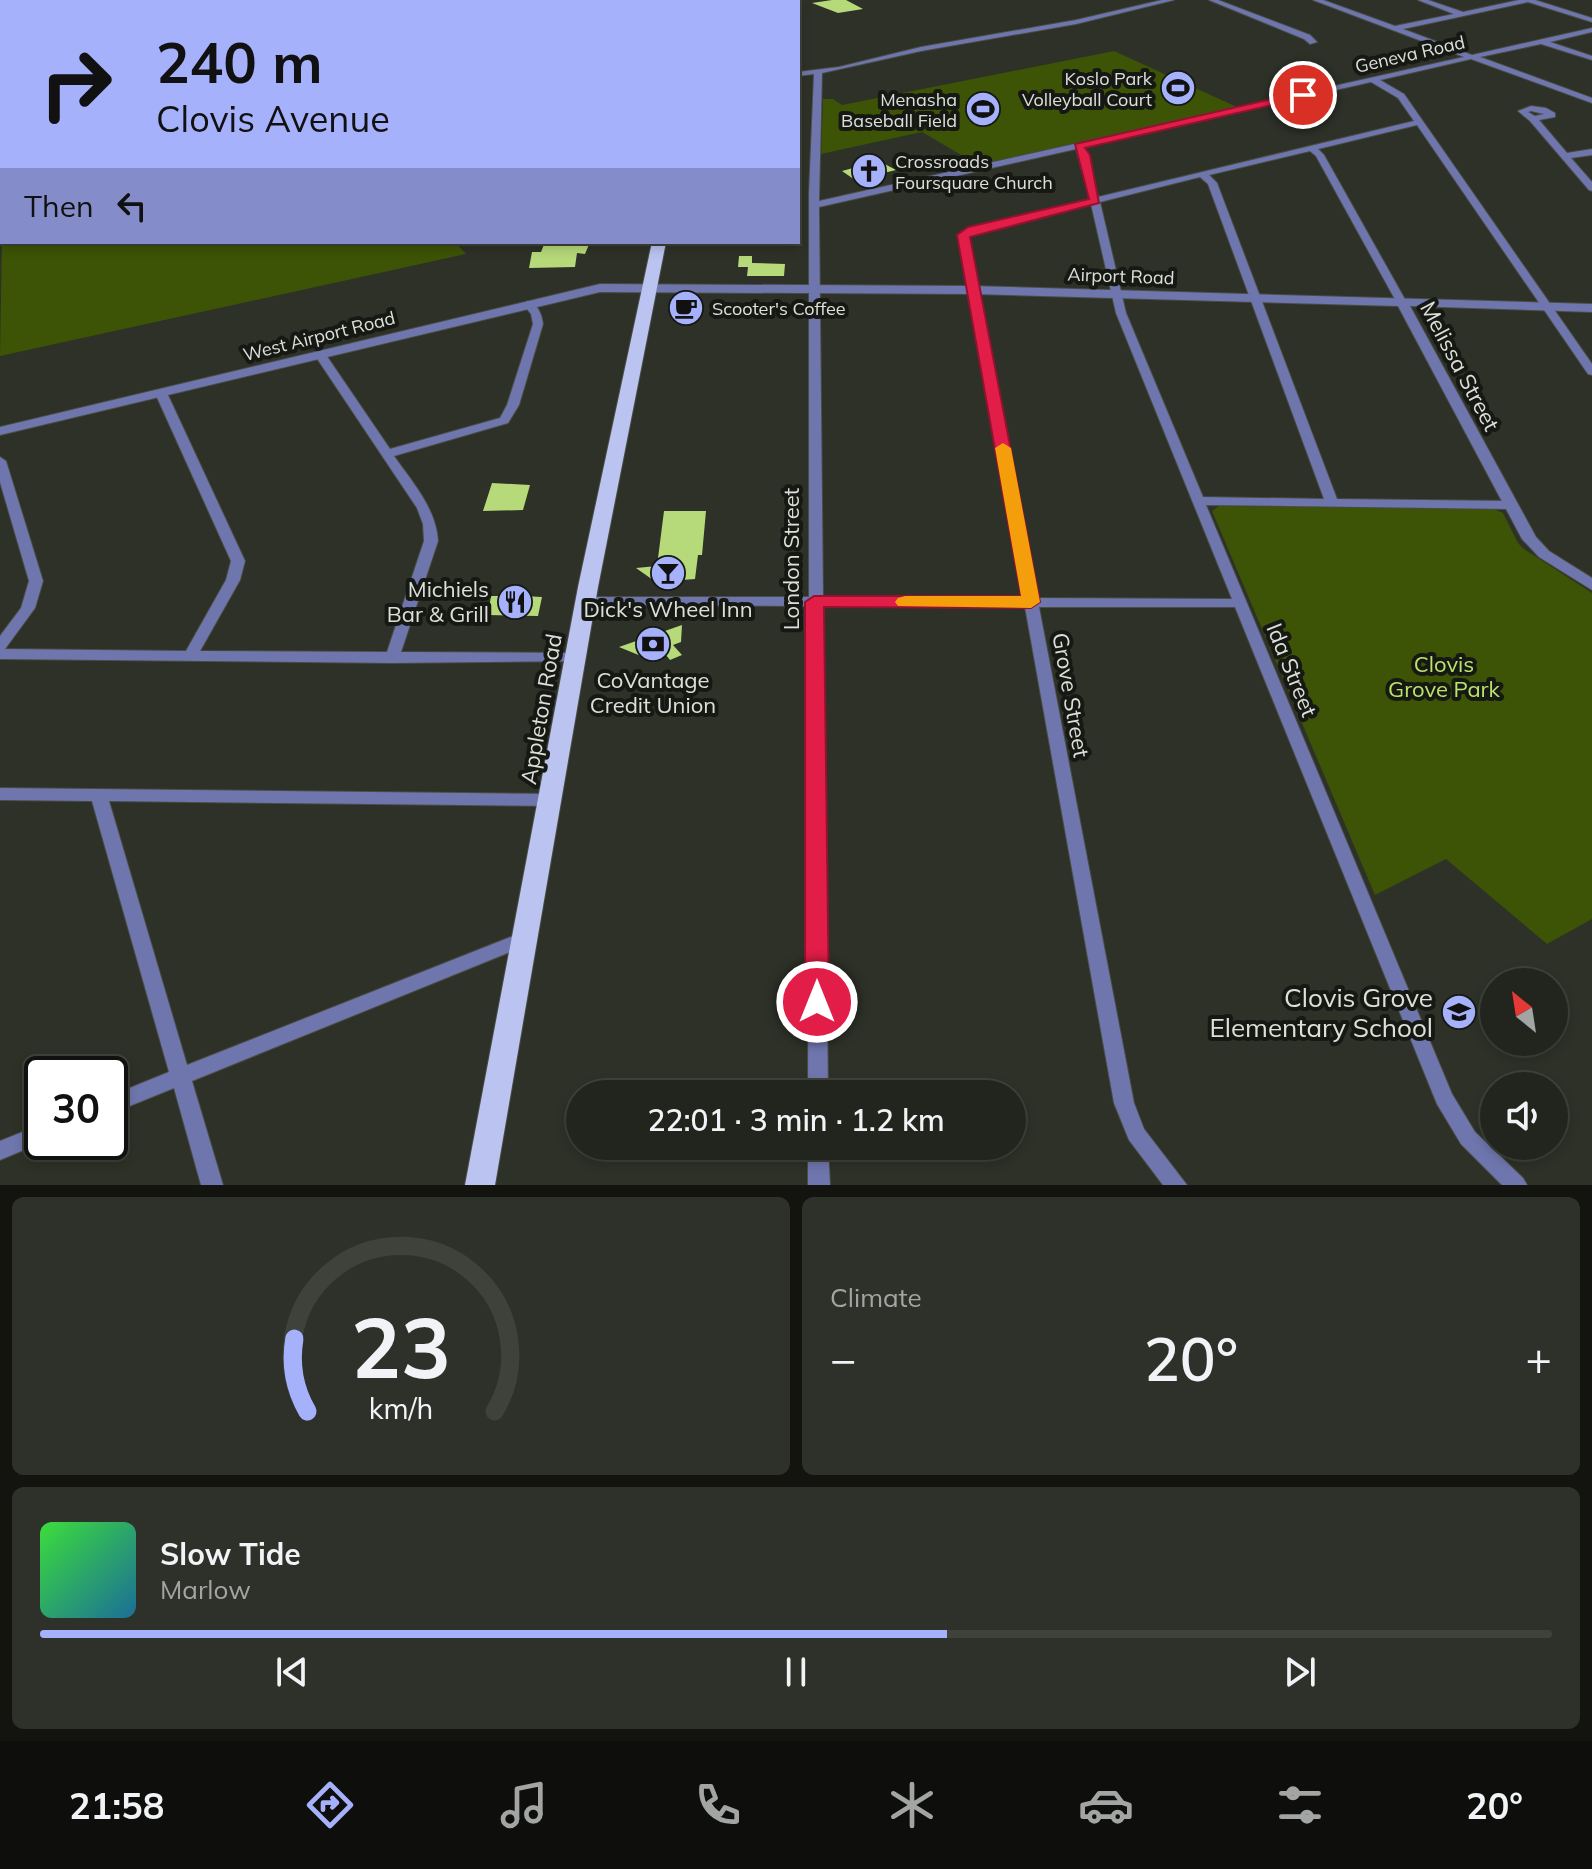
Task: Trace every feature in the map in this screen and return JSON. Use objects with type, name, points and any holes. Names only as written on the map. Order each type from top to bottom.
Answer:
[{"type":"main road","name":"Appleton Road","points":[[480,1185],[586,601],[659,244]]},
{"type":"street","points":[[800,72],[818,71],[1171,0]]},
{"type":"street","points":[[1212,0],[1313,42]]},
{"type":"street","points":[[1316,0],[1592,101]]},
{"type":"street","points":[[1421,0],[1464,14]]},
{"type":"street","points":[[1393,29],[1528,0],[1592,20]]},
{"type":"street","name":"Geneva Road","points":[[814,205],[1592,30]]},
{"type":"street","points":[[1541,41],[1592,58]]},
{"type":"street","name":"London Street","points":[[818,71],[814,205],[818,1080]]},
{"type":"street","points":[[1372,79],[1399,93],[1592,372]]},
{"type":"street","points":[[1533,119],[1592,188]]},
{"type":"street","name":"Grove Street","points":[[1176,1185],[1136,1134],[1124,1103],[963,238],[965,233],[1418,122]]},
{"type":"street","name":"Ida Street","points":[[1079,146],[1084,155],[1115,294],[1197,501],[1451,1111],[1479,1151],[1516,1185]]},
{"type":"street","name":"Melissa Street","points":[[1312,148],[1320,155],[1402,303],[1509,505],[1536,547],[1592,585]]},
{"type":"street","points":[[1565,156],[1592,152]]},
{"type":"street","points":[[1202,174],[1212,183],[1332,503]]},
{"type":"street","name":"Airport Road","points":[[648,288],[973,290],[1592,308]]},
{"type":"street","name":"West Airport Road","points":[[0,431],[590,290],[648,288]]},
{"type":"street","points":[[386,454],[504,420],[512,410],[538,324],[536,314],[528,304]]},
{"type":"street","points":[[320,354],[423,508],[431,532],[429,550],[392,658]]},
{"type":"street","points":[[161,393],[238,561],[233,580],[190,656]]},
{"type":"street","points":[[0,461],[35,574],[36,587],[27,610],[0,646]]},
{"type":"street","points":[[1197,501],[1509,505]]},
{"type":"street","points":[[586,601],[1241,603]]},
{"type":"street","points":[[0,654],[576,658]]},
{"type":"street","points":[[0,794],[552,800]]},
{"type":"street","points":[[99,796],[212,1185]]},
{"type":"street","points":[[128,1098],[524,939]]},
{"type":"street","points":[[0,1151],[24,1141]]},
{"type":"street","points":[[818,1160],[819,1185]]},
{"type":"green space","points":[[1114,51],[1237,107],[978,165],[922,132],[821,154],[823,99],[833,99],[842,105]]},
{"type":"green space","points":[[2,244],[457,244],[466,254],[0,356]]},
{"type":"green space","name":"Clovis Grove Park","points":[[1219,506],[1494,509],[1503,513],[1524,549],[1592,593],[1592,919],[1547,944],[1446,859],[1375,895],[1212,511]]},
{"type":"building","points":[[846,0],[863,9],[838,13],[812,3]]},
{"type":"building","name":"Crossroads Foursquare Church","points":[[879,161],[896,170],[855,180],[842,171]]},
{"type":"building","points":[[544,244],[589,244],[585,254],[577,253],[575,267],[529,268],[532,252],[541,252]]},
{"type":"building","points":[[739,256],[752,256],[752,263],[785,264],[784,276],[747,276],[748,267],[738,267]]},
{"type":"building","points":[[492,483],[530,485],[523,510],[483,511]]},
{"type":"building","points":[[664,511],[706,511],[702,555],[698,555],[695,579],[682,580],[670,571],[669,580],[653,580],[636,568],[657,566]]},
{"type":"building","name":"Michiels Bar & Grill","points":[[491,596],[542,597],[538,616],[488,615]]},
{"type":"building","name":"CoVantage Credit Union","points":[[682,625],[681,642],[673,645],[682,655],[670,660],[661,649],[641,656],[619,647]]},
{"type":"slow traffic","points":[[905,602],[1031,602],[1003,448]]},
{"type":"place","name":"Koslo Park Volleyball Court","points":[[1178,88]]},
{"type":"place","name":"Menasha Baseball Field","points":[[983,109]]},
{"type":"place","name":"Crossroads Foursquare Church","points":[[869,171]]},
{"type":"place","name":"Scooter's Coffee","points":[[686,308]]},
{"type":"place","name":"Dick's Wheel Inn","points":[[668,573]]},
{"type":"place","name":"Michiels Bar & Grill","points":[[515,602]]},
{"type":"place","name":"CoVantage Credit Union","points":[[653,644]]},
{"type":"place","name":"Clovis Grove Elementary School","points":[[1459,1012]]},
{"type":"route","points":[[817,1002],[814,602],[1031,602],[963,235],[972,230],[1095,201],[1079,146],[1303,95]]}]
